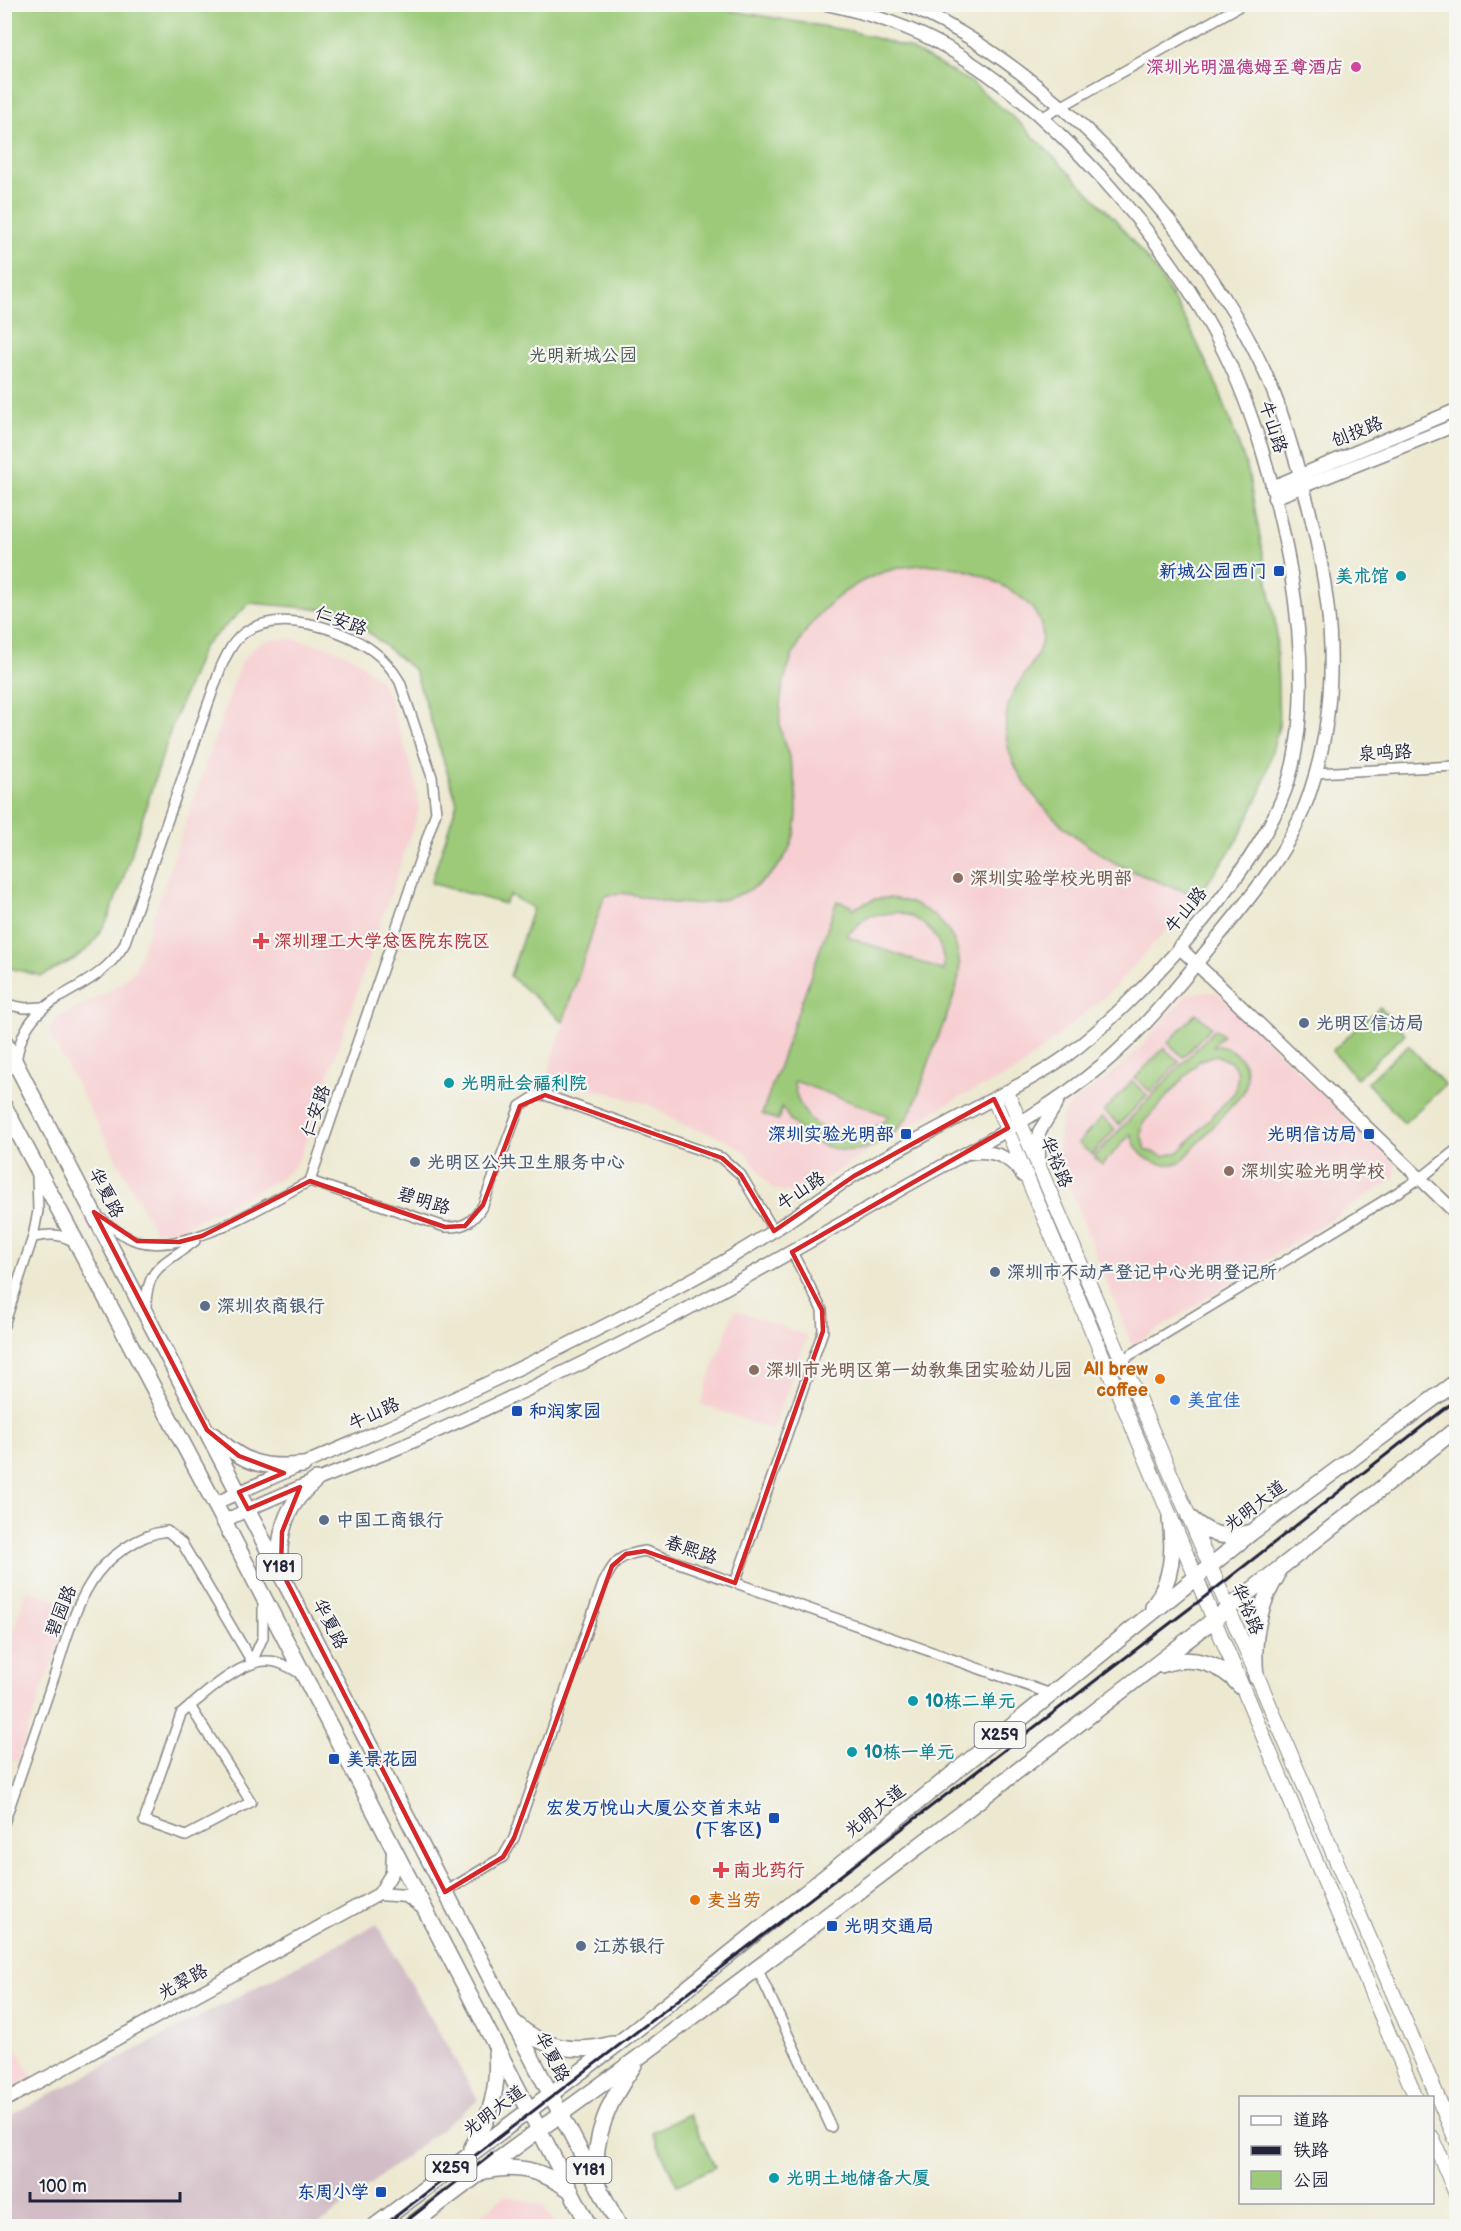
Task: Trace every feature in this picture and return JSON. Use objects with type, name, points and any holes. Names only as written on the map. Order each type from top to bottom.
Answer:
[{"type":"main road","name":"华夏路","points":[[4,1041],[281,1570],[619,2226]]},
{"type":"main road","name":"华裕路","points":[[1000,1095],[1043,1176],[1456,2140]]},
{"type":"main road","name":"Y181","points":[[4,1106],[224,1521],[392,1850],[589,2226]]},
{"type":"main road","name":"华裕路","points":[[1014,1125],[1028,1184],[1416,2096]]},
{"type":"main road","name":"光明大道","points":[[375,2226],[628,2036],[1251,1533],[1456,1382]]},
{"type":"main road","name":"X259","points":[[410,2226],[479,2172],[640,2056],[1214,1623],[1456,1429]]},
{"type":"main road","points":[[207,1430],[226,1447],[250,1462],[277,1467],[303,1465]]},
{"type":"main road","points":[[281,1570],[280,1544],[285,1517],[297,1497],[316,1480]]},
{"type":"main road","points":[[1189,1517],[1215,1535],[1227,1537],[1251,1533]]},
{"type":"main road","points":[[1143,1619],[1155,1605],[1168,1579],[1173,1546],[1170,1519]]},
{"type":"main road","points":[[1256,1677],[1254,1652],[1258,1620],[1269,1590],[1282,1568]]},
{"type":"main road","points":[[1150,1670],[1177,1661],[1196,1661],[1221,1670],[1241,1687]]},
{"type":"main road","points":[[510,2018],[535,2038],[566,2049],[598,2048],[628,2036]]},
{"type":"main road","points":[[466,2156],[480,2134],[490,2111],[496,2086],[495,2047]]},
{"type":"main road","points":[[597,2185],[596,2145],[600,2126],[616,2090],[640,2056]]},
{"type":"main road","points":[[1434,2142],[1456,2194]]},
{"type":"main road","points":[[479,2172],[517,2167],[553,2178],[569,2189]]},
{"type":"street","name":"牛山路","points":[[214,1504],[454,1399],[625,1315],[774,1231],[854,1176],[1042,1073],[1082,1044],[1111,1018],[1179,947],[1229,887],[1255,849],[1285,792],[1295,756],[1300,725],[1300,633],[1273,493],[1245,397],[1208,320],[1170,260],[1128,208],[1041,118],[978,67],[940,44],[888,20],[826,4]]},
{"type":"street","name":"牛山路","points":[[224,1521],[316,1480],[388,1452],[556,1376],[792,1252],[1069,1091],[1119,1051],[1196,963],[1278,858],[1295,827],[1315,773],[1329,707],[1331,624],[1324,567],[1302,481],[1280,410],[1263,368],[1231,306],[1195,254],[1152,200],[1061,107],[996,53],[960,31],[903,4]]},
{"type":"street","points":[[1041,118],[1231,7],[1244,4]]},
{"type":"street","name":"创投路","points":[[1273,493],[1456,410]]},
{"type":"street","name":"创投路","points":[[1302,481],[1456,425]]},
{"type":"street","name":"仁安路","points":[[16,1063],[25,1028],[42,1007],[94,978],[111,963],[124,945],[221,667],[238,639],[245,632],[262,625],[295,622],[347,637],[373,651],[393,670],[406,694],[435,789],[436,812],[310,1181]]},
{"type":"street","name":"泉鸣路","points":[[1315,773],[1456,766]]},
{"type":"street","points":[[1179,947],[1456,1213]]},
{"type":"street","points":[[4,1004],[25,1008],[42,1007]]},
{"type":"street","points":[[1043,1176],[1037,1149],[1039,1132],[1049,1112],[1069,1091]]},
{"type":"street","name":"碧明路","points":[[310,1181],[445,1227],[465,1226],[477,1216],[483,1205],[520,1106],[536,1096],[545,1095],[722,1158],[741,1175],[774,1231]]},
{"type":"street","points":[[1122,1360],[1421,1178],[1456,1150]]},
{"type":"street","points":[[957,1157],[979,1152],[998,1154],[1015,1165],[1028,1184]]},
{"type":"street","points":[[4,1325],[33,1237],[38,1211],[36,1165]]},
{"type":"street","points":[[146,1313],[146,1291],[153,1272],[159,1265],[202,1236],[310,1181]]},
{"type":"street","points":[[94,1212],[114,1229],[137,1241],[165,1244],[202,1236]]},
{"type":"street","points":[[33,1237],[50,1234],[64,1236],[78,1245]]},
{"type":"street","points":[[735,1583],[823,1331],[822,1310],[792,1252]]},
{"type":"street","name":"碧园路","points":[[4,1823],[73,1621],[90,1582],[114,1557],[136,1541],[154,1532],[167,1530],[182,1543],[252,1662]]},
{"type":"street","name":"春熙路","points":[[445,1892],[503,1857],[514,1838],[603,1584],[612,1566],[626,1554],[645,1551],[1051,1694]]},
{"type":"street","points":[[252,1662],[263,1637],[263,1597]]},
{"type":"street","points":[[190,1706],[251,1802],[186,1836],[144,1821],[177,1720],[190,1706],[252,1662],[270,1660],[303,1675]]},
{"type":"street","points":[[392,1850],[392,1873],[379,1894],[406,1896],[424,1909]]},
{"type":"street","name":"光翠路","points":[[4,2101],[379,1894]]},
{"type":"street","points":[[757,1968],[831,2127]]},
{"type":"highlighted area","points":[[545,1095],[722,1158],[741,1175],[774,1231],[854,1176],[994,1099],[1008,1128],[792,1252],[822,1310],[823,1331],[735,1583],[645,1551],[626,1554],[612,1566],[514,1838],[503,1857],[445,1892],[281,1570],[282,1532],[300,1487],[248,1509],[239,1492],[284,1473],[239,1456],[207,1430],[94,1212],[137,1241],[179,1242],[202,1236],[310,1181],[445,1227],[465,1226],[483,1205],[520,1106]]},
{"type":"shaded area","name":"深圳实验学校光明部","points":[[933,564],[973,571],[1012,589],[1034,612],[1041,627],[1041,644],[1036,660],[1016,687],[1035,796],[1059,822],[1114,862],[1198,896],[1107,995],[1015,1072],[958,1098],[902,1130],[802,1194],[772,1189],[745,1152],[721,1137],[683,1125],[650,1105],[547,1075],[604,897],[617,891],[685,906],[710,904],[734,898],[762,881],[784,858],[790,761],[780,726],[781,694],[791,661],[806,629],[826,607],[858,582],[893,568]]},
{"type":"shaded area","name":"深圳理工大学总医院东院区","points":[[293,639],[325,646],[353,657],[380,680],[390,700],[416,782],[419,810],[303,1150],[295,1166],[280,1179],[179,1230],[155,1231],[48,1031],[59,1017],[116,987],[135,970],[241,662],[258,644],[269,640]]},
{"type":"shaded area","name":"深圳实验光明学校","points":[[1216,992],[1395,1164],[1395,1178],[1132,1346],[1057,1155],[1061,1118],[1073,1101],[1103,1081],[1136,1052],[1188,993]]},
{"type":"shaded area","name":"深圳市光明区第一幼教集团实验幼儿园","points":[[735,1310],[807,1336],[773,1430],[700,1404]]},
{"type":"shaded area","points":[[27,1590],[72,1605],[17,1762],[5,1758],[5,1654]]},
{"type":"shaded area","points":[[377,1924],[478,2100],[317,2226],[5,2226],[5,2118]]},
{"type":"shaded area","points":[[5,2034],[9,2036],[32,2077],[5,2092]]},
{"type":"shaded area","points":[[506,2195],[544,2206],[555,2226],[467,2226]]},
{"type":"green space","name":"光明新城公园","points":[[692,4],[851,31],[909,48],[971,82],[1021,124],[1115,219],[1158,273],[1189,326],[1220,392],[1248,471],[1276,626],[1279,726],[1261,791],[1237,841],[1198,896],[1132,871],[1092,848],[1051,815],[1033,795],[1019,773],[1009,750],[1006,725],[1010,700],[1040,648],[1041,624],[1030,606],[1002,585],[967,570],[920,565],[897,568],[853,586],[834,600],[807,629],[793,654],[784,682],[780,711],[781,729],[795,782],[797,809],[794,834],[784,858],[759,884],[727,899],[691,904],[623,893],[604,897],[563,1022],[510,976],[533,908],[510,895],[504,904],[431,883],[457,803],[415,671],[343,611],[250,603],[203,647],[172,726],[122,882],[107,921],[91,946],[74,959],[42,976],[5,967],[5,5]]},
{"type":"green space","points":[[889,898],[905,901],[933,915],[953,938],[960,968],[949,1011],[918,1095],[903,1123],[881,1142],[866,1148],[849,1151],[833,1149],[804,1134],[782,1107],[778,1120],[762,1114],[837,901],[852,906],[852,909],[875,899]],"holes":[[[898,912],[918,920],[932,933],[941,950],[944,971],[846,936],[868,916]],[[795,1081],[889,1116],[875,1127],[860,1133],[845,1135],[830,1132],[806,1114],[798,1099]]]},
{"type":"green space","points":[[1380,1007],[1405,1034],[1357,1078],[1332,1051]]},
{"type":"green space","points":[[1196,1013],[1211,1027],[1183,1057],[1168,1043]]},
{"type":"green space","points":[[1215,1029],[1223,1035],[1213,1046],[1230,1050],[1242,1061],[1247,1076],[1243,1093],[1180,1163],[1163,1164],[1148,1159],[1138,1149],[1131,1134],[1102,1165],[1094,1157]],"holes":[[[1216,1055],[1232,1063],[1238,1073],[1235,1092],[1179,1152],[1164,1156],[1146,1150],[1141,1135],[1143,1123],[1200,1060]]]},
{"type":"green space","points":[[1408,1045],[1445,1085],[1404,1123],[1367,1083]]},
{"type":"green space","points":[[1164,1048],[1179,1062],[1151,1092],[1135,1078]]},
{"type":"green space","points":[[1132,1081],[1147,1095],[1119,1125],[1104,1111]]},
{"type":"green space","points":[[1102,1117],[1115,1129],[1092,1155],[1078,1143]]},
{"type":"green space","points":[[689,2114],[715,2167],[677,2185],[652,2132]]},
{"type":"railway","points":[[383,2226],[1215,1589],[1456,1400]]},
{"type":"railway","points":[[400,2226],[492,2154]]},
{"type":"place","name":"深圳光明温德姆至尊酒店","points":[[1356,67]]},
{"type":"place","name":"新城公园西门","points":[[1279,571]]},
{"type":"place","name":"美术馆","points":[[1401,576]]},
{"type":"place","name":"深圳实验学校光明部","points":[[958,878]]},
{"type":"place","name":"深圳理工大学总医院东院区","points":[[261,941]]},
{"type":"place","name":"光明区信访局","points":[[1304,1023]]},
{"type":"place","name":"光明社会福利院","points":[[449,1083]]},
{"type":"place","name":"深圳实验光明部","points":[[906,1134]]},
{"type":"place","name":"光明信访局","points":[[1369,1134]]},
{"type":"place","name":"光明区公共卫生服务中心","points":[[415,1162]]},
{"type":"place","name":"深圳实验光明学校","points":[[1229,1171]]},
{"type":"place","name":"深圳市不动产登记中心光明登记所","points":[[995,1272]]},
{"type":"place","name":"深圳农商银行","points":[[205,1306]]},
{"type":"place","name":"深圳市光明区第一幼教集团实验幼儿园","points":[[754,1370]]},
{"type":"place","name":"All brew coffee","points":[[1160,1379]]},
{"type":"place","name":"美宜佳","points":[[1175,1400]]},
{"type":"place","name":"和润家园","points":[[517,1411]]},
{"type":"place","name":"中国工商银行","points":[[324,1520]]},
{"type":"place","name":"10栋二单元","points":[[913,1701]]},
{"type":"place","name":"10栋一单元","points":[[852,1752]]},
{"type":"place","name":"美景花园","points":[[334,1759]]},
{"type":"place","name":"宏发万悦山大厦公交首末站 (下客区)","points":[[774,1818]]},
{"type":"place","name":"南北药行","points":[[721,1870]]},
{"type":"place","name":"麦当劳","points":[[695,1900]]},
{"type":"place","name":"光明交通局","points":[[832,1926]]},
{"type":"place","name":"江苏银行","points":[[581,1946]]},
{"type":"place","name":"光明土地储备大厦","points":[[774,2178]]},
{"type":"place","name":"东周小学","points":[[381,2192]]}]
